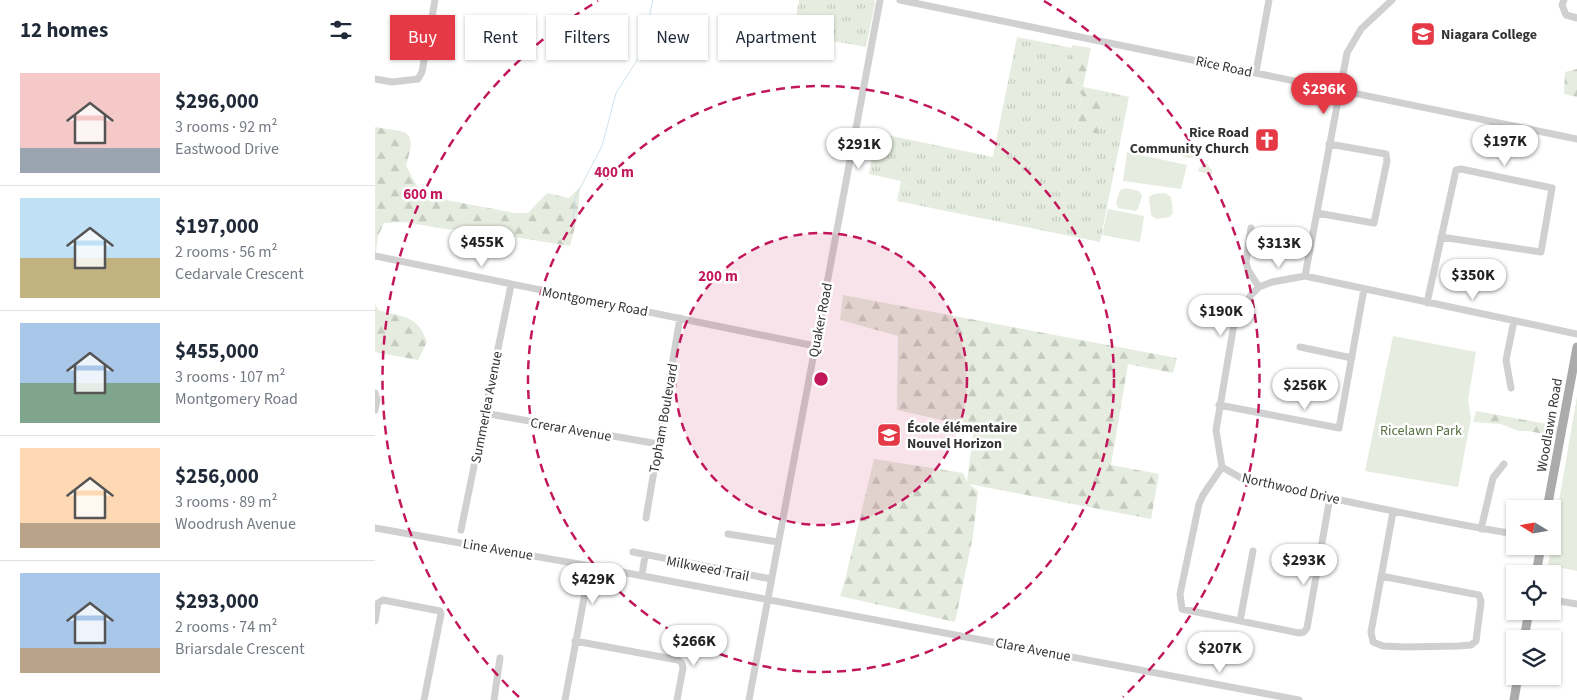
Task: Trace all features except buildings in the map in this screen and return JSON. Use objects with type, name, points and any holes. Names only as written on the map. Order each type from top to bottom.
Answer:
[{"type":"main road","name":"Woodlawn Road","points":[[1549,500],[1577,347]]},
{"type":"main road","points":[[1514,700],[1516,685]]},
{"type":"street","points":[[375,79],[392,82],[418,80],[422,72],[435,0]]},
{"type":"street","name":"Quaker Road","points":[[749,700],[880,0]]},
{"type":"street","name":"Rice Road","points":[[900,0],[1256,72],[1577,140]]},
{"type":"street","points":[[1256,72],[1269,0]]},
{"type":"street","points":[[1305,276],[1347,53],[1355,36],[1392,0]]},
{"type":"street","points":[[1564,0],[1562,5],[1566,15],[1577,18]]},
{"type":"street","points":[[1317,213],[1374,223],[1387,161],[1386,154],[1329,144]]},
{"type":"street","points":[[1427,303],[1441,237],[1456,170],[1461,168],[1552,188],[1541,252],[1441,237]]},
{"type":"street","points":[[1251,228],[1246,262],[1248,270],[1259,287]]},
{"type":"street","name":"Montgomery Road","points":[[375,256],[815,346]]},
{"type":"street","points":[[1330,497],[1307,628],[1304,632],[1299,633],[1182,609],[1180,594],[1199,504],[1203,495],[1223,467],[1216,430],[1235,318],[1259,287],[1272,282],[1305,276],[1577,334]]},
{"type":"street","name":"Summerlea Avenue","points":[[461,530],[511,285]]},
{"type":"street","points":[[1219,405],[1339,428],[1363,289]]},
{"type":"street","name":"Topham Boulevard","points":[[646,518],[680,318]]},
{"type":"street","points":[[1511,388],[1505,360],[1514,321]]},
{"type":"street","points":[[1300,347],[1352,358]]},
{"type":"street","points":[[375,393],[377,399],[375,410]]},
{"type":"street","name":"Crerar Avenue","points":[[484,413],[658,444]]},
{"type":"street","points":[[1481,529],[1493,478],[1504,464]]},
{"type":"street","name":"Northwood Drive","points":[[1223,467],[1241,478],[1253,482],[1393,512],[1506,533]]},
{"type":"street","points":[[1381,576],[1479,595],[1481,602],[1476,641],[1471,645],[1405,647],[1377,644],[1371,638],[1371,632],[1381,576],[1393,512]]},
{"type":"street","name":"Line Avenue","points":[[375,528],[768,599]]},
{"type":"street","points":[[729,534],[778,542]]},
{"type":"street","points":[[1240,621],[1253,551]]},
{"type":"street","name":"Milkweed Trail","points":[[633,552],[645,556],[771,579]]},
{"type":"street","points":[[643,576],[645,556]]},
{"type":"street","points":[[565,700],[590,566]]},
{"type":"street","name":"Clare Avenue","points":[[768,599],[1299,700]]},
{"type":"street","points":[[375,621],[378,603],[383,600],[440,611],[424,700]]},
{"type":"street","points":[[1561,601],[1577,604]]},
{"type":"street","points":[[575,641],[678,660],[682,663],[683,668],[677,700]]},
{"type":"street","points":[[494,700],[501,658]]},
{"type":"green space","points":[[799,0],[874,0],[875,3],[866,47],[834,41],[834,15],[796,15]]},
{"type":"green space","points":[[1017,37],[1072,48],[1064,90],[1082,94],[1075,128],[1099,133],[1108,92],[1129,97],[1100,242],[897,201],[901,181],[869,174],[877,133],[993,157]]},
{"type":"green space","points":[[1072,45],[1091,48],[1083,87],[1108,92],[1099,134],[1075,128],[1082,94],[1064,90]]},
{"type":"green space","points":[[1577,69],[1577,97],[1564,94],[1565,72]]},
{"type":"green space","points":[[375,127],[396,130],[407,135],[411,145],[406,166],[417,186],[435,198],[515,213],[528,213],[547,193],[569,198],[580,187],[578,215],[570,246],[478,231],[445,229],[405,222],[384,223],[378,236],[375,260]]},
{"type":"green space","points":[[1184,151],[1200,154],[1199,159],[1183,157]]},
{"type":"green space","points":[[1127,152],[1187,165],[1181,189],[1123,181]]},
{"type":"green space","points":[[1206,163],[1212,170],[1212,175],[1198,171]]},
{"type":"green space","points":[[1125,188],[1139,191],[1142,196],[1138,209],[1135,211],[1118,208],[1116,203],[1120,190]]},
{"type":"green space","points":[[1165,193],[1171,197],[1173,213],[1169,217],[1156,219],[1151,215],[1149,197],[1154,194]]},
{"type":"green space","points":[[1108,209],[1144,216],[1140,242],[1102,235]]},
{"type":"green space","points":[[843,295],[1177,358],[1173,373],[1128,364],[1111,465],[1159,474],[1151,519],[969,484],[978,491],[973,536],[955,622],[840,596],[874,459],[963,473],[967,482],[974,427],[897,410],[898,336],[840,320]]},
{"type":"green space","points":[[375,303],[378,310],[409,318],[419,326],[427,342],[418,360],[375,352]]},
{"type":"green space","name":"Ricelawn Park","points":[[1393,336],[1476,352],[1468,400],[1471,418],[1458,487],[1365,471]]},
{"type":"green space","points":[[1577,396],[1577,571],[1561,568],[1561,565],[1548,565],[1550,555],[1561,555],[1561,500],[1559,500]]},
{"type":"green space","points":[[1476,411],[1558,426],[1556,436],[1519,431],[1501,424],[1473,422]]},
{"type":"waterway","points":[[573,219],[576,196],[602,146],[616,93],[641,54],[653,0]]},
{"type":"place","name":"Niagara College","points":[[1423,34]]},
{"type":"place","name":"Rice Road Community Church","points":[[1267,140]]},
{"type":"place","name":"École élémentaire Nouvel Horizon","points":[[889,435]]}]
